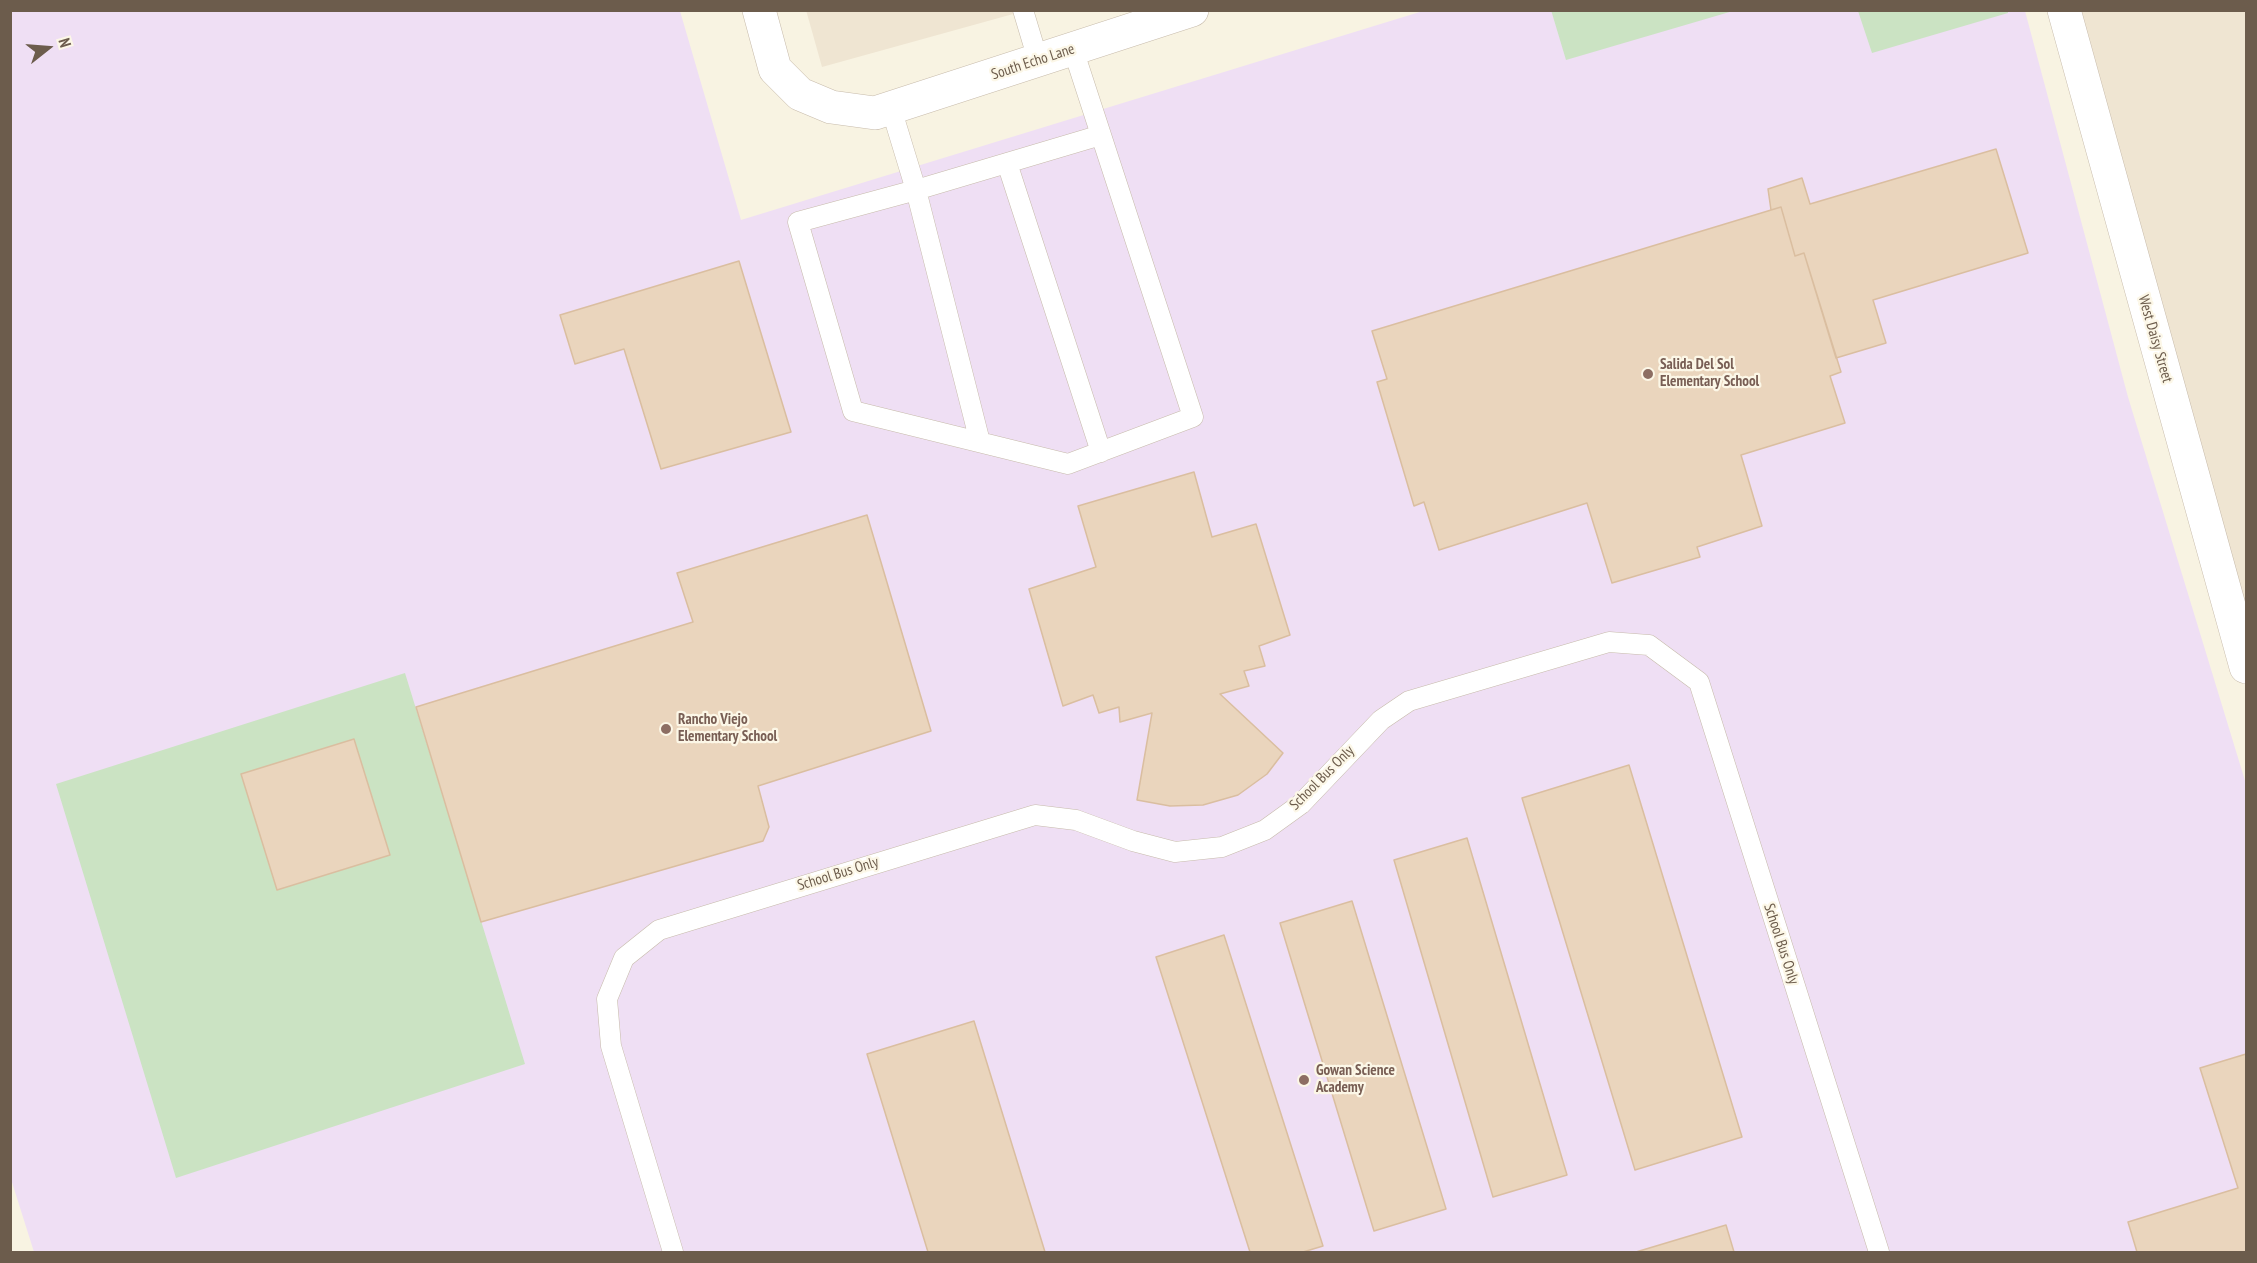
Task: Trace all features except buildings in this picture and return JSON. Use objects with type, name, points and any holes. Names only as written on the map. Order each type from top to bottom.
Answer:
[{"type":"street","points":[[759,10],[775,69],[800,94],[831,107],[883,110]]},
{"type":"street","name":"South Echo Lane","points":[[883,110],[1192,10]]},
{"type":"street","name":"West Daisy Street","points":[[2064,10],[2247,667]]},
{"type":"lane","points":[[1023,10],[1038,60]]},
{"type":"lane","points":[[1073,49],[1193,417],[1068,464],[853,411],[798,222],[916,190],[1101,135]]},
{"type":"lane","points":[[883,110],[916,190],[980,442]]},
{"type":"lane","points":[[1007,163],[1101,452]]},
{"type":"lane","name":"School Bus Only","points":[[673,1252],[611,1046],[608,999],[624,958],[659,930],[1035,815],[1076,820],[1133,841],[1175,852],[1222,846],[1265,830],[1301,804],[1381,720],[1409,701],[1609,642],[1649,645],[1699,682],[1879,1252]]},
{"type":"shaded area","points":[[806,10],[1024,11],[822,67]]},
{"type":"shaded area","points":[[10,11],[680,11],[741,220],[1423,11],[2025,11],[2128,397],[2246,784],[2246,1252],[34,1252],[10,1176]]},
{"type":"shaded area","points":[[2064,11],[2246,11],[2246,667]]},
{"type":"green space","points":[[1551,10],[1733,10],[1733,11],[1566,60]]},
{"type":"green space","points":[[1858,11],[2008,11],[2008,13],[1872,53]]},
{"type":"green space","points":[[405,673],[525,1064],[176,1178],[56,784]]},
{"type":"place","name":"Salida Del Sol Elementary School","points":[[1648,374]]},
{"type":"place","name":"Rancho Viejo Elementary School","points":[[666,729]]},
{"type":"place","name":"Gowan Science Academy","points":[[1304,1080]]}]
